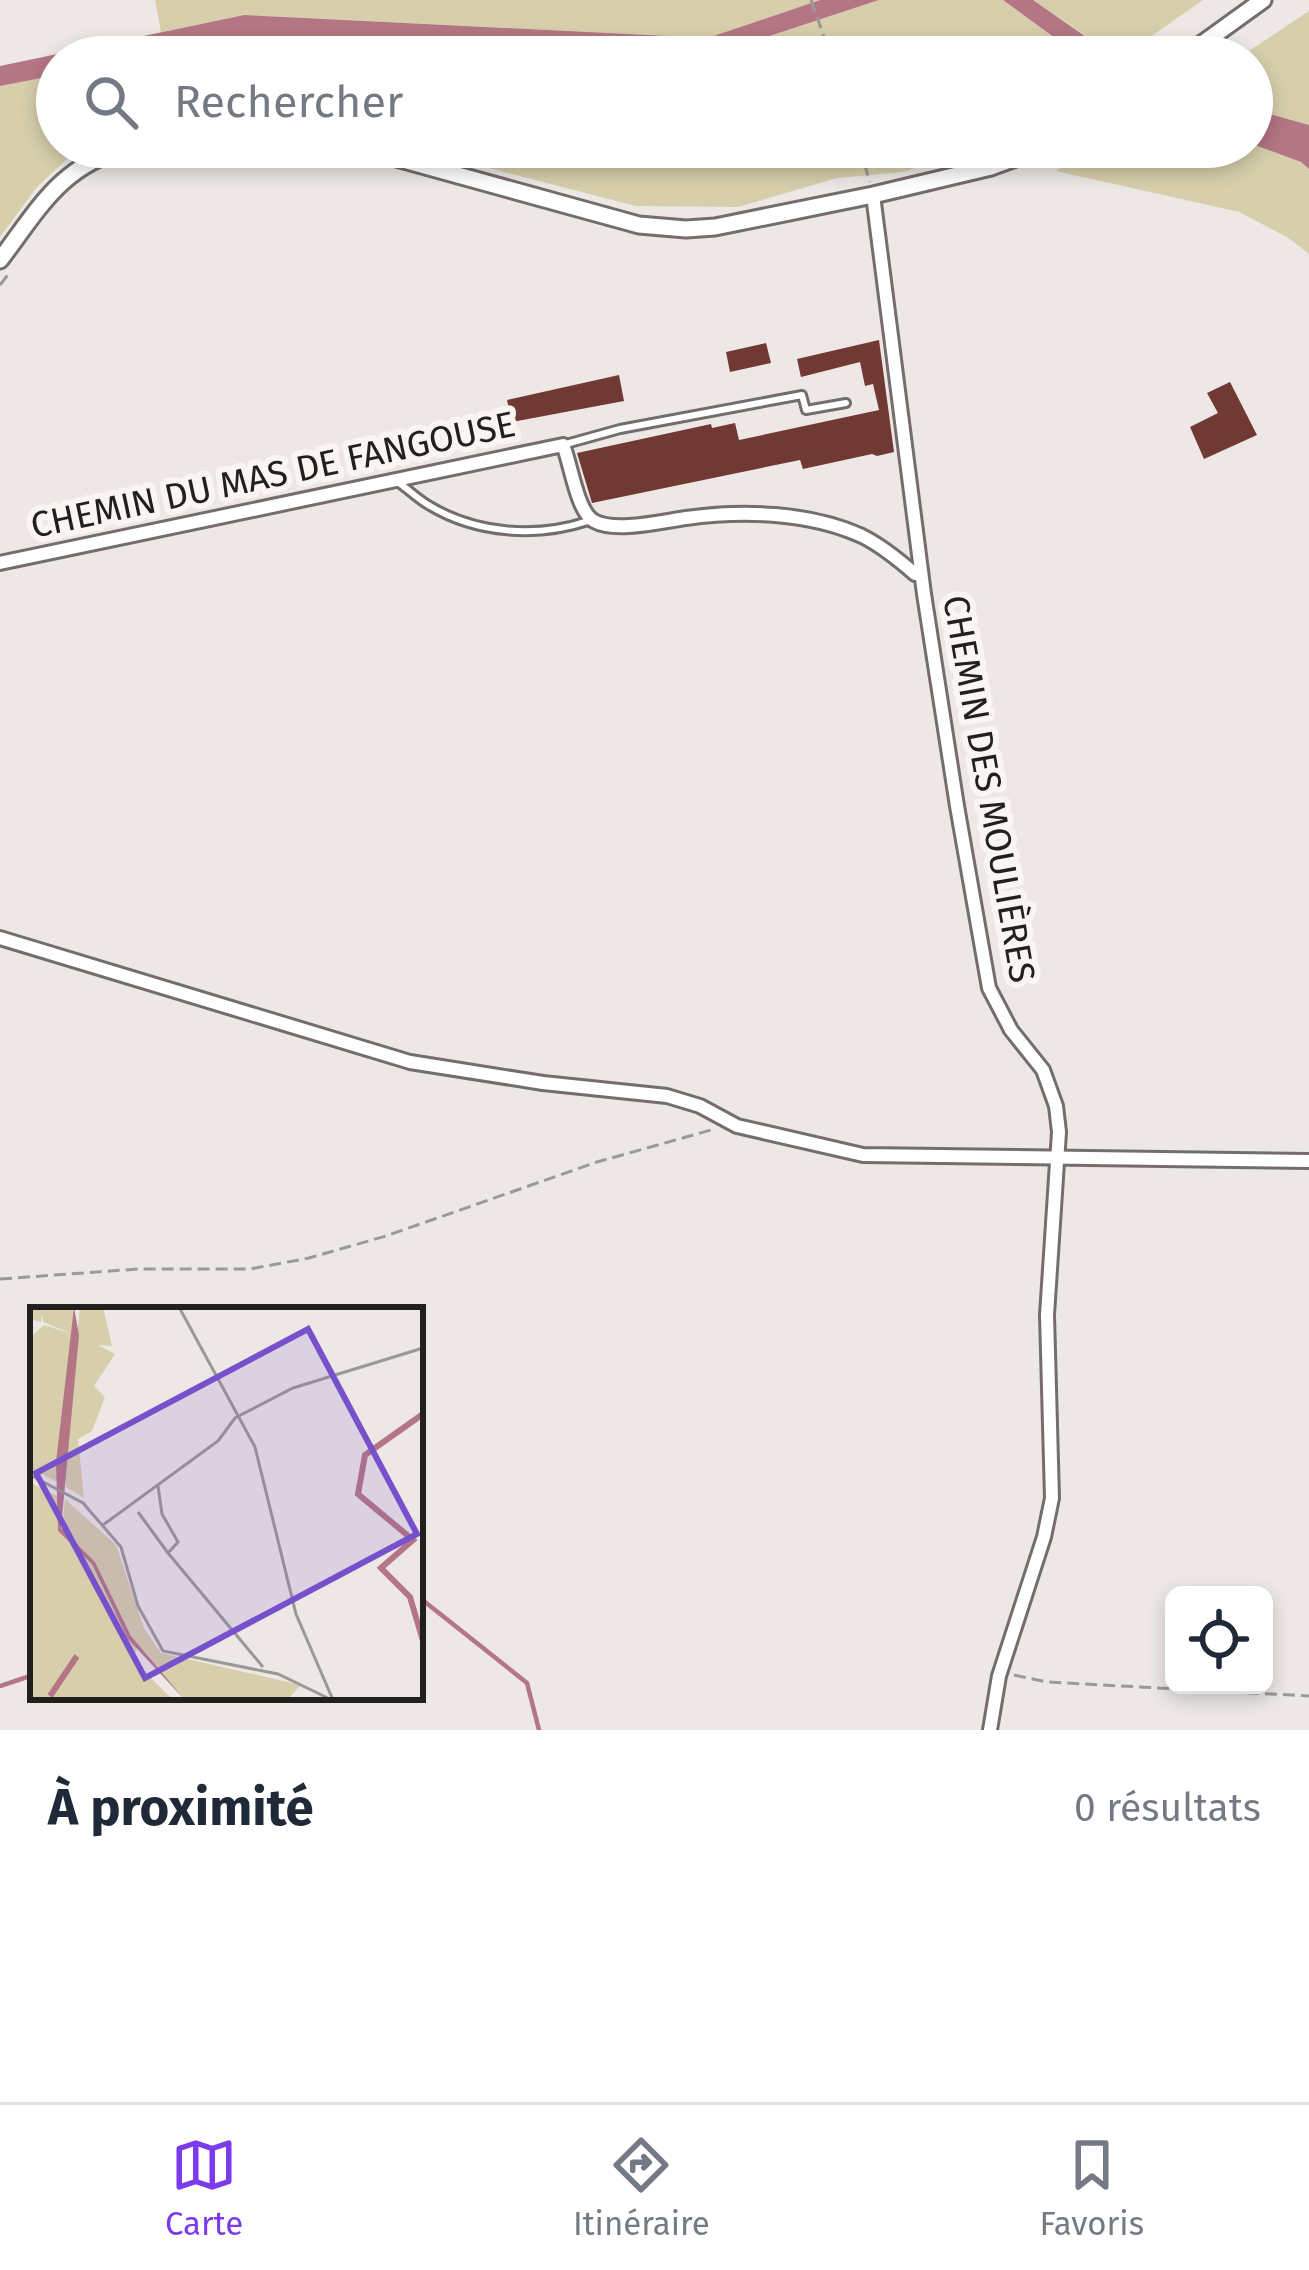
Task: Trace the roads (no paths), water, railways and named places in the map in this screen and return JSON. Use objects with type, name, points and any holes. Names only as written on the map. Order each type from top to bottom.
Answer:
[{"type":"street","points":[[1213,36],[1263,0]]},
{"type":"street","points":[[0,260],[59,183],[80,168]]},
{"type":"street","points":[[435,168],[657,227],[715,227],[987,168]]},
{"type":"street","name":"CHEMIN DES MOULIÈRES","points":[[873,195],[921,573],[989,988],[1000,1013],[1043,1070],[1059,1132],[1047,1315],[1052,1498],[1000,1671],[990,1730]]},
{"type":"street","name":"CHEMIN DU MAS DE FANGOUSE","points":[[0,563],[563,445],[582,509],[592,520]]},
{"type":"street","points":[[592,520],[612,526],[775,515],[861,536],[915,574],[921,573]]},
{"type":"street","points":[[0,938],[392,1057],[485,1075],[667,1096],[700,1106],[737,1126],[862,1155],[1309,1161]]},
{"type":"lane","points":[[563,445],[620,429],[802,395],[806,410],[846,403]]},
{"type":"lane","points":[[395,481],[429,506],[490,529],[565,529],[592,520]]},
{"type":"waterway","points":[[423,1600],[527,1683],[539,1730]]},
{"type":"waterway","points":[[0,1686],[30,1676]]}]
